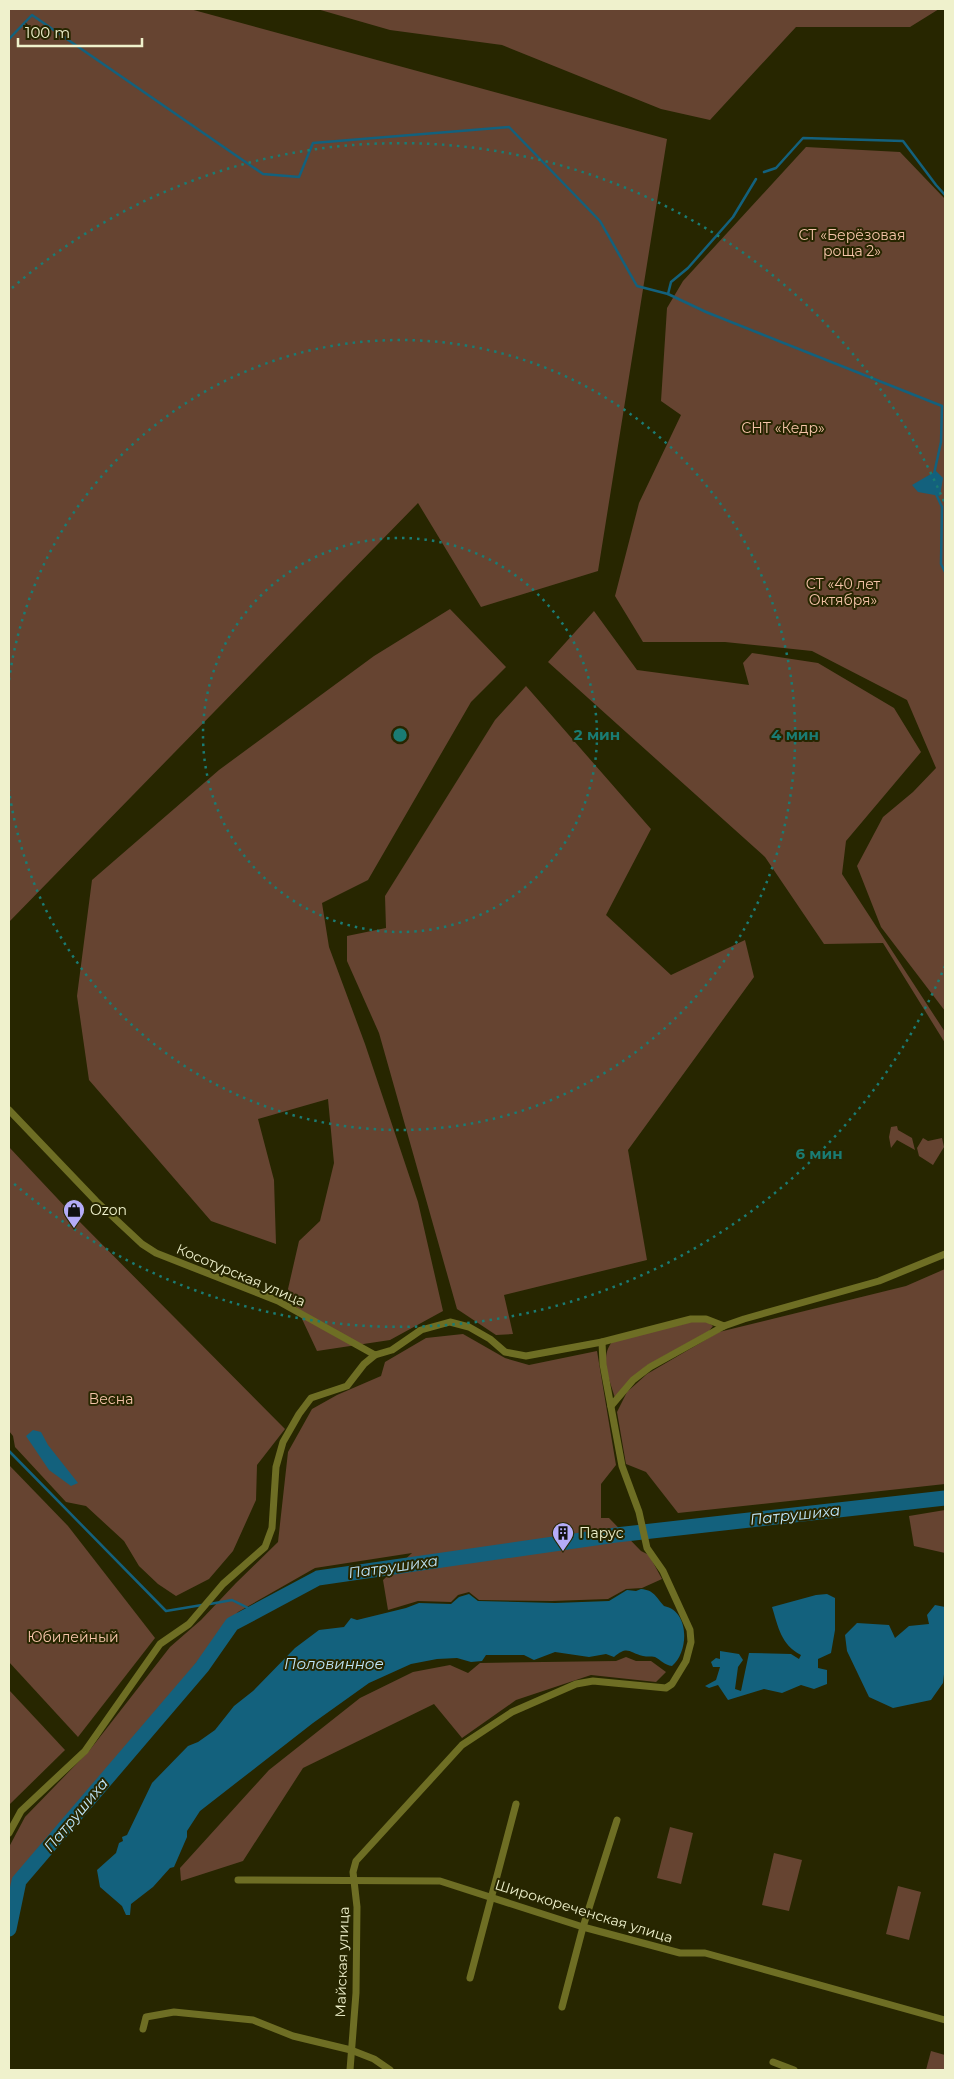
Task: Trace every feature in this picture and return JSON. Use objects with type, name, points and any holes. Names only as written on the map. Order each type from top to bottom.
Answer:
[{"type":"street","name":"Косотурская улица","points":[[9,1110],[96,1200],[142,1244],[156,1253],[278,1302],[375,1355]]},
{"type":"street","points":[[611,1406],[633,1380],[650,1367],[724,1326],[880,1281],[945,1254]]},
{"type":"street","points":[[9,1833],[21,1811],[85,1751],[160,1644],[189,1624],[224,1584],[265,1547],[272,1528],[276,1467],[283,1442],[299,1414],[311,1398],[347,1386],[364,1364],[375,1355],[392,1350],[420,1330],[450,1322],[469,1327],[490,1339],[505,1352],[526,1356],[602,1342],[691,1319],[706,1320],[724,1326]]},
{"type":"street","name":"Майская улица","points":[[350,2070],[356,1993],[358,1907],[354,1880],[356,1861],[462,1745],[486,1727],[512,1712],[576,1684],[593,1681],[666,1688],[672,1684],[686,1661],[691,1642],[690,1630],[663,1571],[647,1548],[642,1524],[622,1466],[603,1364],[602,1342]]},
{"type":"street","points":[[470,1978],[516,1804]]},
{"type":"street","points":[[562,2008],[583,1927],[617,1820]]},
{"type":"street","name":"Широкореченская улица","points":[[238,1880],[440,1881],[583,1927],[680,1954],[705,1954],[945,2020]]},
{"type":"street","points":[[143,2029],[146,2018],[174,2012],[253,2020],[293,2036],[351,2050],[374,2059],[390,2070]]},
{"type":"street","points":[[773,2062],[794,2070]]},
{"type":"green space","points":[[9,9],[190,9],[667,139],[598,571],[481,607],[418,503],[9,922]]},
{"type":"green space","points":[[317,9],[939,9],[910,27],[796,27],[710,120],[661,109],[502,45],[390,30]]},
{"type":"green space","points":[[806,147],[900,152],[945,199],[945,1011],[881,927],[857,866],[883,817],[913,792],[936,768],[907,700],[812,651],[725,642],[643,642],[615,596],[639,503],[681,415],[661,401],[667,308],[683,281]]},
{"type":"green space","points":[[450,609],[506,667],[471,702],[368,880],[322,903],[329,947],[365,1044],[418,1202],[443,1311],[390,1340],[317,1351],[288,1289],[299,1241],[320,1221],[334,1163],[328,1099],[258,1119],[274,1180],[276,1244],[211,1221],[89,1080],[77,996],[92,880],[219,770],[374,656]]},
{"type":"green space","points":[[594,611],[637,670],[749,685],[743,663],[752,653],[818,663],[894,708],[921,752],[846,841],[842,874],[945,1032],[945,1043],[883,943],[824,944],[765,857],[548,662]]},
{"type":"green space","points":[[526,686],[651,829],[606,915],[671,975],[745,940],[754,977],[628,1150],[647,1260],[504,1295],[513,1334],[496,1335],[457,1309],[379,1033],[347,961],[347,936],[386,928],[385,896],[495,720]]},
{"type":"green space","points":[[897,1126],[898,1130],[912,1138],[915,1150],[897,1140],[891,1148],[889,1137],[891,1127]]},
{"type":"green space","points":[[923,1138],[928,1141],[942,1138],[944,1147],[933,1165],[919,1156],[917,1148]]},
{"type":"green space","name":"Весна","points":[[9,1147],[72,1214],[285,1429],[257,1465],[256,1500],[233,1551],[209,1579],[176,1596],[158,1584],[139,1566],[124,1541],[86,1506],[66,1502],[15,1447],[13,1436],[9,1431]]},
{"type":"green space","points":[[945,1269],[945,1484],[678,1513],[646,1472],[626,1464],[617,1412],[627,1392],[647,1374],[719,1332],[906,1286]]},
{"type":"green space","points":[[695,1321],[707,1322],[713,1326],[709,1331],[646,1366],[615,1398],[608,1377],[606,1362],[608,1348],[612,1342]]},
{"type":"green space","points":[[463,1334],[505,1358],[529,1365],[597,1351],[616,1465],[601,1484],[601,1518],[609,1518],[641,1551],[649,1555],[662,1579],[642,1588],[626,1589],[608,1599],[552,1601],[479,1600],[469,1592],[458,1595],[451,1602],[418,1601],[388,1610],[383,1580],[412,1553],[315,1568],[238,1612],[121,1755],[15,1877],[9,1907],[9,1847],[25,1817],[89,1751],[170,1647],[201,1620],[278,1542],[288,1452],[312,1409],[337,1395],[381,1376],[385,1362],[426,1338]]},
{"type":"green space","name":"Юбилейный","points":[[9,1465],[68,1526],[155,1638],[78,1737],[9,1662]]},
{"type":"green space","points":[[945,1510],[945,1553],[914,1546],[909,1516]]},
{"type":"green space","points":[[626,1657],[636,1661],[651,1661],[666,1672],[656,1682],[591,1675],[516,1700],[462,1738],[434,1704],[303,1768],[243,1861],[181,1881],[180,1868],[269,1770],[360,1698],[413,1672],[450,1665],[468,1673],[480,1663],[616,1661]]},
{"type":"green space","points":[[9,1690],[65,1750],[9,1805]]},
{"type":"green space","points":[[670,1827],[693,1833],[681,1884],[657,1878]]},
{"type":"green space","points":[[774,1853],[802,1860],[789,1911],[762,1905]]},
{"type":"green space","points":[[898,1886],[921,1892],[909,1940],[886,1934]]},
{"type":"green space","points":[[931,2051],[945,2055],[945,2070],[926,2070]]},
{"type":"water","points":[[936,471],[943,478],[940,496],[918,492],[912,485]]},
{"type":"water","points":[[33,1430],[41,1432],[48,1445],[78,1483],[71,1486],[49,1470],[26,1436]]},
{"type":"water","name":"Половинное","points":[[641,1589],[652,1592],[664,1606],[673,1609],[682,1623],[684,1642],[682,1651],[678,1660],[672,1666],[665,1664],[655,1657],[643,1656],[628,1651],[622,1651],[614,1657],[606,1654],[589,1657],[555,1652],[534,1660],[524,1655],[486,1655],[482,1661],[471,1662],[457,1658],[437,1659],[411,1664],[369,1683],[313,1723],[200,1811],[187,1831],[187,1837],[174,1867],[170,1868],[153,1887],[131,1904],[130,1915],[126,1915],[122,1906],[100,1887],[97,1870],[116,1853],[119,1843],[123,1841],[122,1837],[127,1835],[152,1783],[188,1746],[198,1742],[215,1730],[234,1706],[253,1691],[295,1648],[319,1630],[344,1627],[351,1618],[357,1620],[419,1603],[451,1604],[459,1597],[469,1594],[478,1601],[555,1603],[609,1601],[627,1590],[636,1591]]},
{"type":"water","points":[[827,1594],[835,1598],[835,1630],[831,1653],[818,1659],[818,1668],[827,1670],[827,1684],[814,1689],[801,1685],[782,1693],[764,1689],[728,1700],[718,1685],[709,1688],[705,1686],[716,1680],[720,1667],[713,1667],[711,1662],[716,1658],[720,1659],[720,1651],[739,1654],[743,1660],[738,1667],[735,1689],[741,1691],[749,1653],[791,1654],[799,1659],[801,1655],[789,1646],[781,1634],[772,1607],[816,1595]]},
{"type":"water","points":[[935,1605],[945,1607],[945,1665],[943,1683],[931,1700],[893,1708],[869,1697],[847,1651],[845,1635],[857,1623],[889,1625],[895,1638],[909,1626],[929,1624],[927,1615]]},
{"type":"waterway","points":[[9,39],[32,15],[263,174],[299,177],[313,143],[509,127],[600,221],[637,286],[668,294],[706,312],[942,406],[941,442],[934,474]]},
{"type":"waterway","points":[[764,172],[776,168],[803,138],[903,141],[945,195]]},
{"type":"waterway","points":[[668,294],[671,282],[688,268],[733,217],[756,179]]},
{"type":"waterway","points":[[936,494],[942,507],[941,564],[945,572]]},
{"type":"waterway","points":[[9,1451],[166,1611],[202,1605]]},
{"type":"waterway","name":"Патрушиха","points":[[9,1929],[19,1881],[202,1667],[232,1624],[318,1578],[616,1535],[945,1498]]},
{"type":"waterway","points":[[210,1604],[232,1600],[256,1612]]},
{"type":"place","name":"Ozon","points":[[74,1229]]},
{"type":"place","name":"Парус","points":[[563,1552]]},
{"type":"park label","name":"СТ «Берёзовая роща 2»","points":[[852,244]]},
{"type":"park label","name":"СНТ «Кедр»","points":[[783,428]]},
{"type":"park label","name":"СТ «40 лет Октября»","points":[[843,592]]}]
